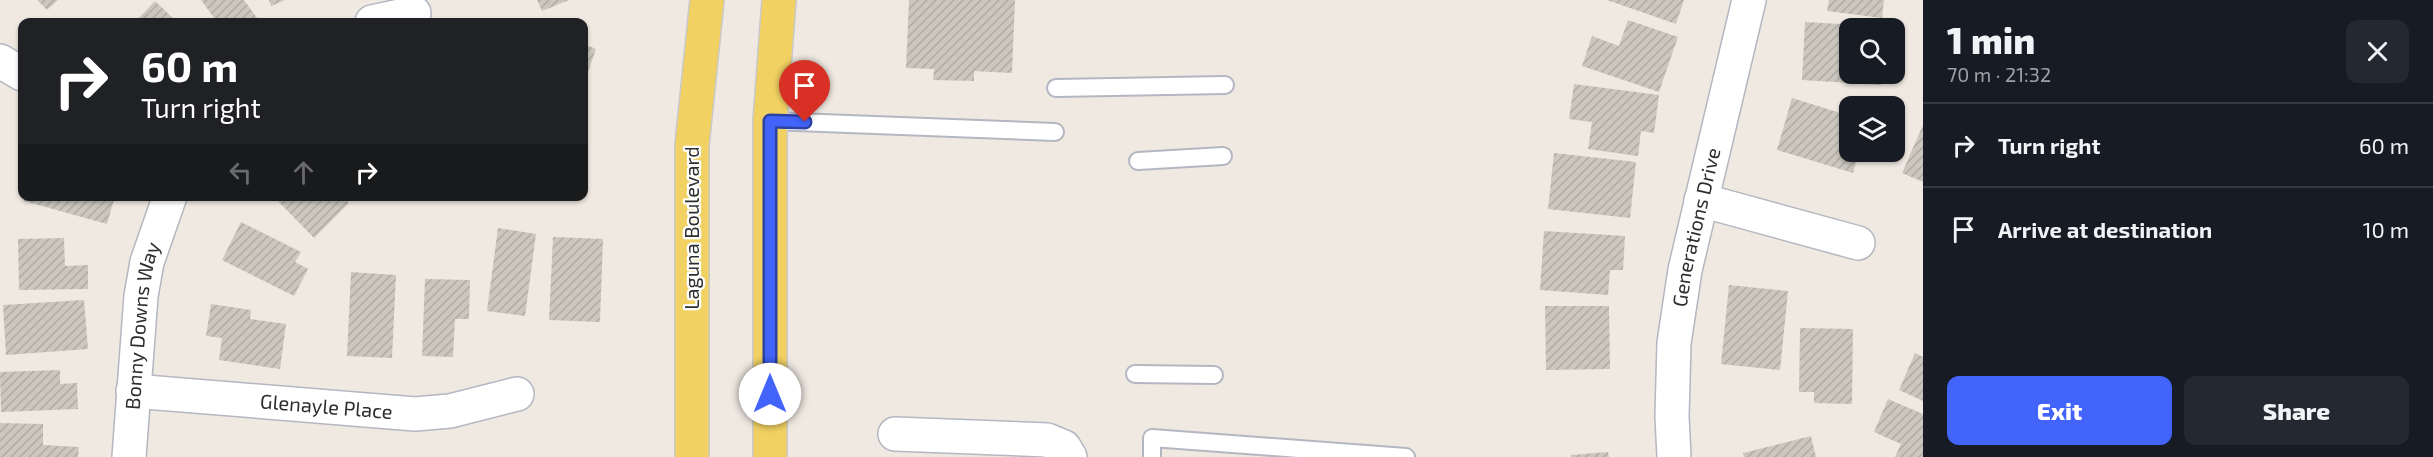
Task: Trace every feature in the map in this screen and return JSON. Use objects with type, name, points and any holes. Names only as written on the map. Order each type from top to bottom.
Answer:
[{"type":"main road","name":"Laguna Boulevard","points":[[692,457],[692,145],[707,0]]},
{"type":"main road","points":[[770,457],[770,121],[779,0]]},
{"type":"street","name":"Generations Drive","points":[[1674,457],[1672,416],[1674,343],[1684,270],[1749,0]]},
{"type":"street","points":[[391,18],[414,13]]},
{"type":"street","points":[[0,61],[18,72]]},
{"type":"street","points":[[1701,200],[1858,243]]},
{"type":"street","name":"Bonny Downs Way","points":[[129,457],[141,296],[147,262],[168,201]]},
{"type":"street","name":"Glenayle Place","points":[[133,391],[415,414],[450,411],[517,394]]},
{"type":"street","points":[[895,434],[1047,440],[1064,447],[1070,457]]},
{"type":"lane","points":[[1056,88],[1225,86]]},
{"type":"lane","points":[[770,121],[1056,132]]},
{"type":"lane","points":[[1138,161],[1223,156]]},
{"type":"lane","points":[[1135,374],[1214,375]]},
{"type":"lane","points":[[1152,457],[1152,438],[1406,457]]},
{"type":"building","points":[[37,0],[58,0],[47,10]]},
{"type":"building","points":[[201,0],[244,0],[257,18],[214,18]]},
{"type":"building","points":[[269,0],[285,0],[271,6]]},
{"type":"building","points":[[537,0],[569,0],[542,11]]},
{"type":"building","points":[[909,0],[1015,0],[1012,73],[974,71],[974,81],[933,80],[934,69],[906,68]]},
{"type":"building","points":[[1607,0],[1684,0],[1676,24]]},
{"type":"building","points":[[1829,0],[1884,0],[1882,18],[1827,11]]},
{"type":"building","points":[[155,1],[173,18],[139,18]]},
{"type":"building","points":[[1628,20],[1678,37],[1659,92],[1582,66],[1592,36],[1619,46]]},
{"type":"building","points":[[1805,22],[1839,24],[1839,82],[1802,80]]},
{"type":"building","points":[[588,46],[596,49],[588,72]]},
{"type":"building","points":[[1574,84],[1659,95],[1654,133],[1641,131],[1638,156],[1588,149],[1592,122],[1569,119]]},
{"type":"building","points":[[1792,98],[1839,113],[1839,162],[1856,162],[1853,173],[1777,150]]},
{"type":"building","points":[[1923,125],[1923,182],[1902,173]]},
{"type":"building","points":[[1554,153],[1636,162],[1630,218],[1548,209]]},
{"type":"building","points":[[24,201],[114,201],[107,224]]},
{"type":"building","points":[[278,201],[347,201],[349,203],[314,238]]},
{"type":"building","points":[[241,222],[301,252],[295,262],[308,269],[294,296],[222,260]]},
{"type":"building","points":[[498,228],[536,234],[525,316],[487,311]]},
{"type":"building","points":[[1544,231],[1625,236],[1623,270],[1610,270],[1608,295],[1540,290]]},
{"type":"building","points":[[553,237],[603,239],[600,322],[549,320]]},
{"type":"building","points":[[64,238],[65,266],[88,265],[88,289],[19,290],[18,239]]},
{"type":"building","points":[[351,272],[396,275],[392,358],[347,356]]},
{"type":"building","points":[[425,279],[470,280],[469,319],[455,319],[453,357],[422,356]]},
{"type":"building","points":[[1729,285],[1788,291],[1780,370],[1721,364]]},
{"type":"building","points":[[84,300],[88,349],[6,355],[3,305]]},
{"type":"building","points":[[211,304],[251,310],[250,319],[286,324],[280,369],[219,360],[222,338],[206,336]]},
{"type":"building","points":[[1545,306],[1609,306],[1610,369],[1546,370]]},
{"type":"building","points":[[1800,328],[1853,329],[1852,404],[1814,403],[1814,392],[1799,392]]},
{"type":"building","points":[[1915,353],[1923,357],[1923,401],[1899,390]]},
{"type":"building","points":[[60,370],[60,384],[77,383],[78,409],[1,412],[0,372]]},
{"type":"building","points":[[1888,399],[1923,414],[1923,457],[1895,457],[1901,444],[1874,432]]},
{"type":"building","points":[[0,423],[43,424],[43,445],[79,447],[78,457],[0,457]]},
{"type":"building","points":[[1811,436],[1816,457],[1744,457],[1743,453]]},
{"type":"building","points":[[1608,452],[1609,457],[1571,457],[1571,455]]},
{"type":"route","points":[[770,394],[770,121],[805,122]]}]
